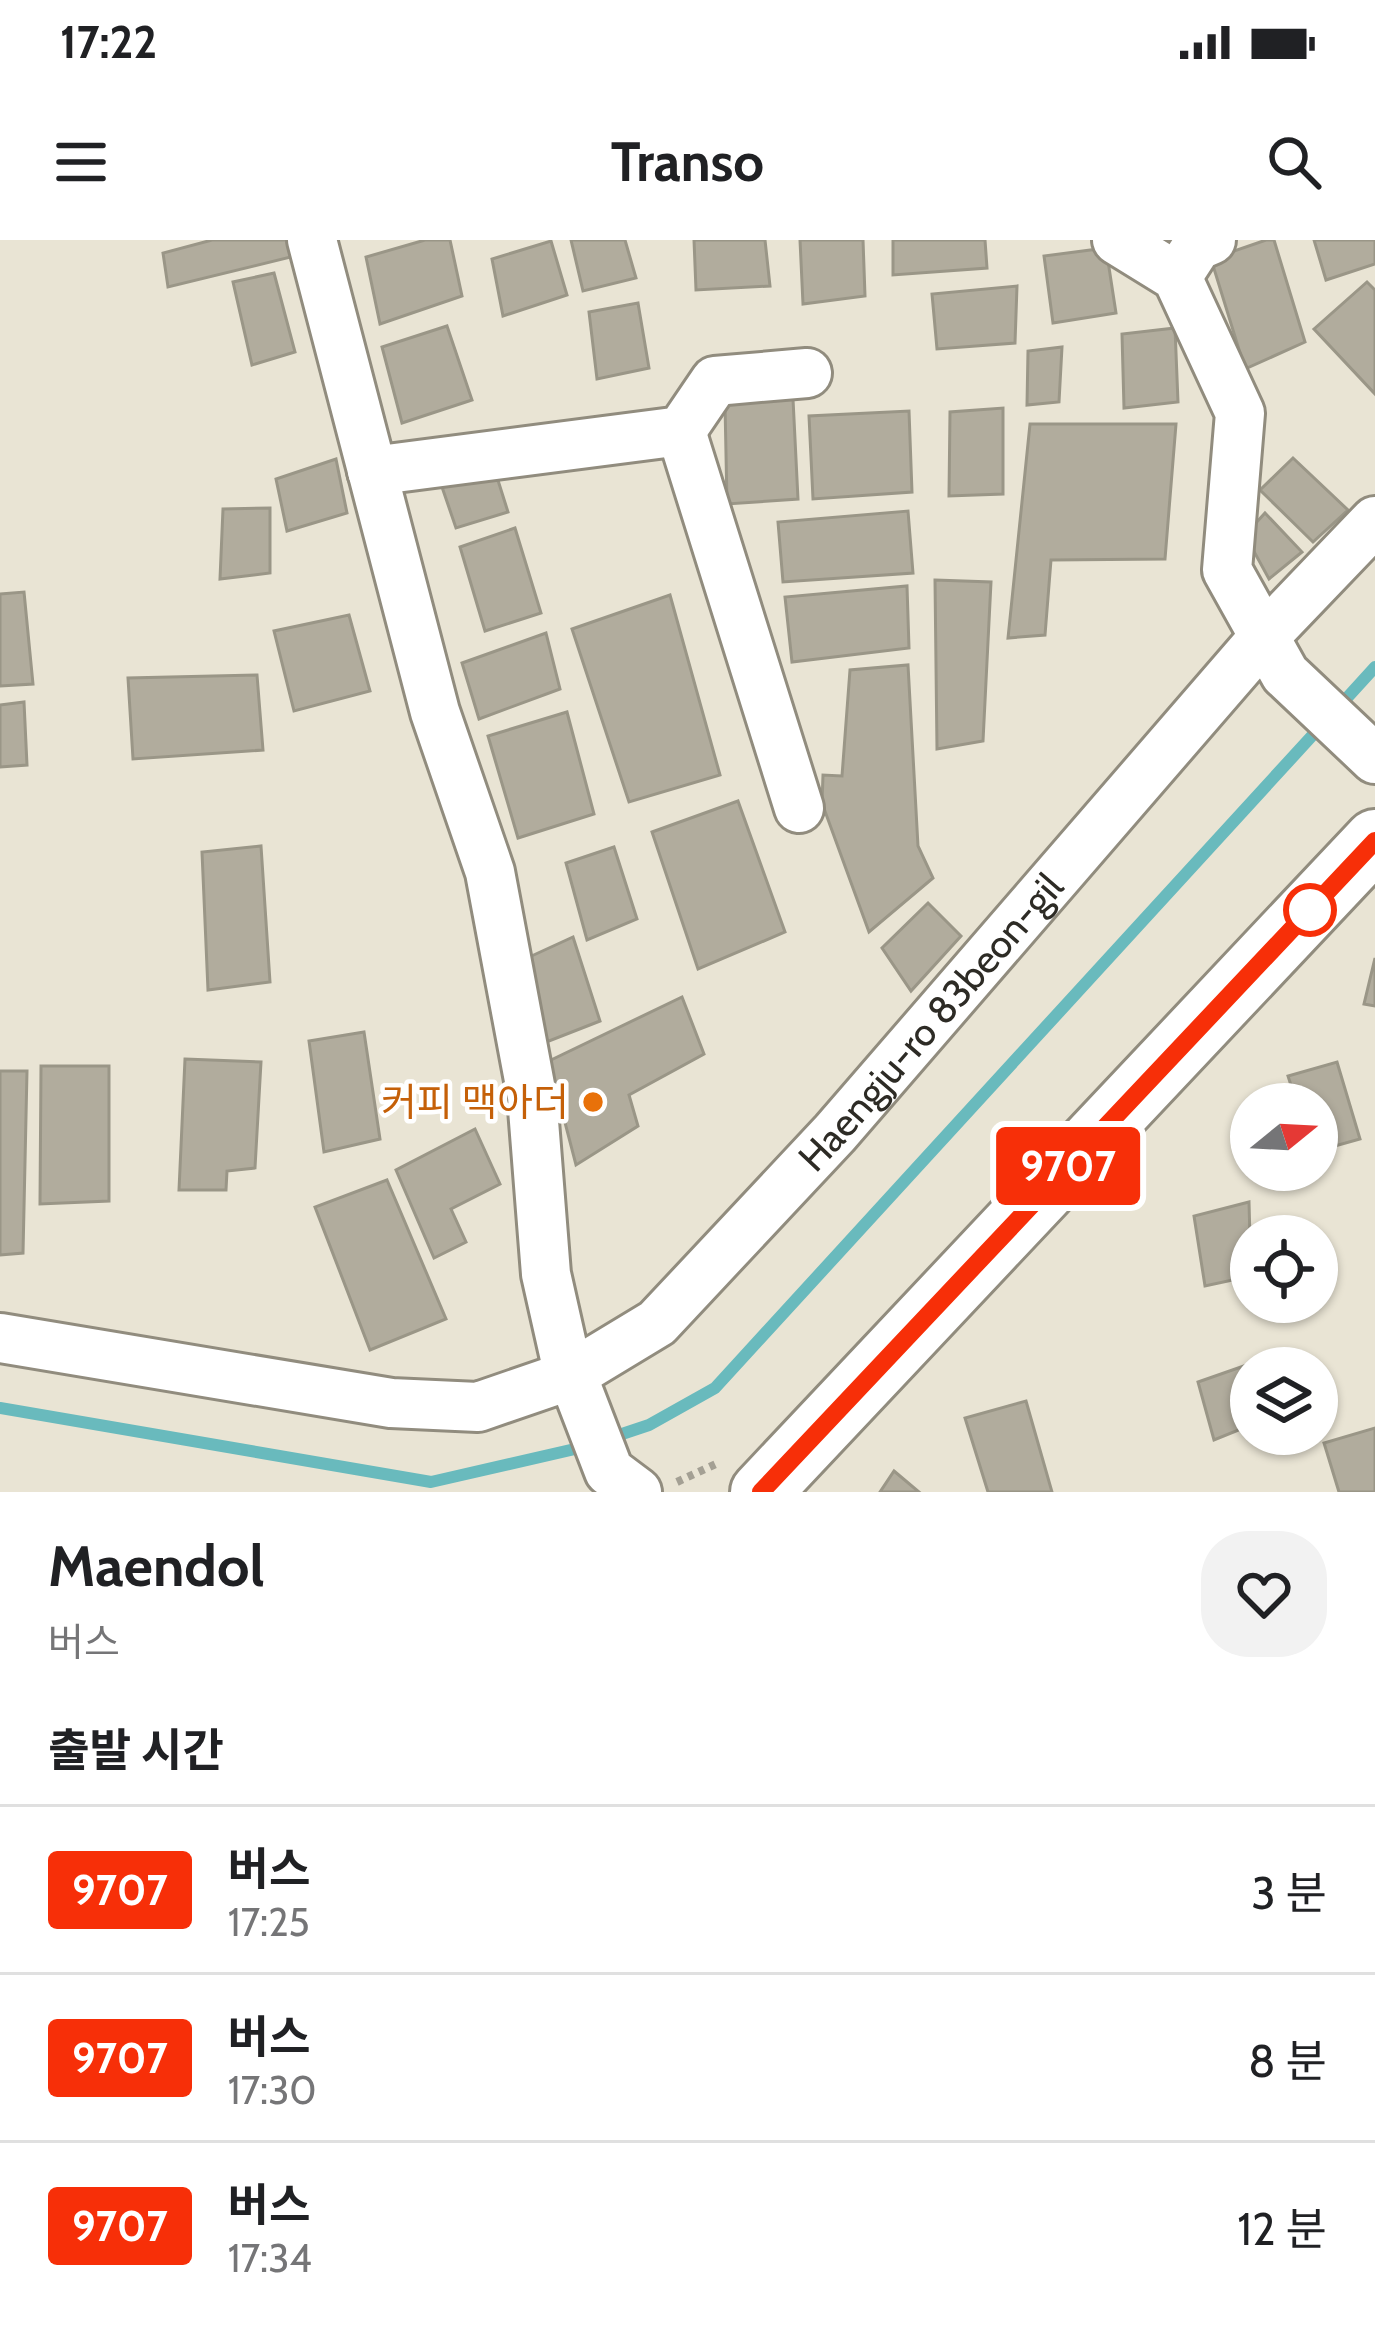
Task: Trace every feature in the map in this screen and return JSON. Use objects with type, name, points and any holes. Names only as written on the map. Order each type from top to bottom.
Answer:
[{"type":"main road","points":[[761,1492],[1375,841]]},
{"type":"street","points":[[312,240],[435,712],[490,872],[532,1096],[546,1274],[571,1375],[623,1481]]},
{"type":"street","points":[[1117,240],[1177,277],[1240,413],[1227,570],[1275,656],[1375,759]]},
{"type":"street","points":[[1177,277],[1197,246],[1211,240]]},
{"type":"street","points":[[372,470],[681,431],[715,381],[807,373]]},
{"type":"street","points":[[681,431],[799,808]]},
{"type":"street","name":"Haengju-ro 83beon-gil","points":[[0,1338],[391,1403],[478,1407],[571,1375],[657,1323],[1275,656],[1375,521]]},
{"type":"building","points":[[212,240],[291,240],[295,256],[168,287],[163,253]]},
{"type":"building","points":[[425,240],[450,240],[462,296],[380,324],[366,257]]},
{"type":"building","points":[[571,240],[625,240],[636,278],[583,291]]},
{"type":"building","points":[[694,240],[765,240],[770,286],[696,290]]},
{"type":"building","points":[[800,240],[863,240],[865,296],[803,304]]},
{"type":"building","points":[[893,240],[985,240],[987,268],[893,275]]},
{"type":"building","points":[[1274,240],[1305,342],[1245,369],[1211,259]]},
{"type":"building","points":[[1314,240],[1375,240],[1375,264],[1326,280]]},
{"type":"building","points":[[551,241],[567,295],[503,316],[492,259]]},
{"type":"building","points":[[1106,248],[1116,313],[1053,323],[1044,256]]},
{"type":"building","points":[[274,273],[295,352],[252,365],[233,282]]},
{"type":"building","points":[[1367,282],[1375,290],[1375,394],[1314,329]]},
{"type":"building","points":[[1017,286],[1015,343],[937,349],[932,294]]},
{"type":"building","points":[[638,303],[649,368],[597,379],[589,312]]},
{"type":"building","points":[[447,326],[472,400],[402,423],[382,347]]},
{"type":"building","points":[[1175,328],[1178,402],[1124,408],[1122,334]]},
{"type":"building","points":[[1062,347],[1059,402],[1027,405],[1028,351]]},
{"type":"building","points":[[793,399],[798,499],[727,504],[725,404]]},
{"type":"building","points":[[1003,408],[1003,494],[949,496],[950,412]]},
{"type":"building","points":[[909,411],[912,492],[813,499],[809,416]]},
{"type":"building","points":[[1030,424],[1176,424],[1165,559],[1051,560],[1045,635],[1008,638]]},
{"type":"building","points":[[1293,458],[1348,510],[1313,542],[1260,490]]},
{"type":"building","points":[[336,459],[347,513],[287,531],[276,479]]},
{"type":"building","points":[[496,474],[508,512],[456,528],[442,487]]},
{"type":"building","points":[[270,508],[270,573],[220,579],[223,509]]},
{"type":"building","points":[[908,511],[913,573],[783,582],[778,522]]},
{"type":"building","points":[[1265,513],[1302,552],[1269,579],[1245,535]]},
{"type":"building","points":[[515,528],[541,613],[485,631],[460,547]]},
{"type":"building","points":[[935,580],[991,582],[983,741],[937,749]]},
{"type":"building","points":[[907,586],[909,648],[792,662],[785,597]]},
{"type":"building","points":[[24,592],[33,684],[0,686],[0,594]]},
{"type":"building","points":[[670,595],[720,775],[629,802],[572,629]]},
{"type":"building","points":[[349,615],[370,691],[294,711],[274,631]]},
{"type":"building","points":[[546,633],[560,689],[479,719],[462,663]]},
{"type":"building","points":[[908,665],[918,846],[933,878],[869,932],[822,803],[823,775],[842,776],[850,670]]},
{"type":"building","points":[[257,675],[263,750],[133,759],[128,678]]},
{"type":"building","points":[[24,702],[27,765],[0,767],[0,705]]},
{"type":"building","points":[[567,712],[594,814],[518,838],[488,736]]},
{"type":"building","points":[[738,801],[785,932],[698,969],[652,832]]},
{"type":"building","points":[[261,846],[270,982],[208,990],[202,852]]},
{"type":"building","points":[[614,847],[637,919],[587,940],[566,863]]},
{"type":"building","points":[[928,903],[961,936],[911,991],[882,948]]},
{"type":"building","points":[[573,937],[600,1021],[544,1043],[525,959]]},
{"type":"building","points":[[1375,958],[1375,1006],[1364,1004]]},
{"type":"building","points":[[682,997],[704,1054],[629,1095],[638,1126],[576,1165],[549,1061]]},
{"type":"building","points":[[364,1032],[380,1139],[324,1152],[309,1041]]},
{"type":"building","points":[[185,1059],[261,1062],[255,1168],[227,1171],[226,1190],[179,1190]]},
{"type":"building","points":[[1337,1062],[1360,1139],[1338,1145],[1338,1083],[1290,1083],[1288,1076]]},
{"type":"building","points":[[41,1066],[109,1066],[109,1201],[40,1204]]},
{"type":"building","points":[[0,1071],[27,1071],[23,1253],[0,1255]]},
{"type":"building","points":[[475,1129],[500,1184],[451,1209],[466,1242],[434,1258],[396,1170]]},
{"type":"building","points":[[387,1180],[446,1319],[370,1350],[315,1207]]},
{"type":"building","points":[[1249,1202],[1249,1215],[1230,1215],[1230,1281],[1205,1286],[1194,1216]]},
{"type":"building","points":[[1230,1371],[1230,1434],[1214,1440],[1198,1382]]},
{"type":"building","points":[[1026,1401],[1052,1492],[988,1492],[965,1418]]},
{"type":"building","points":[[1375,1428],[1375,1492],[1339,1492],[1328,1455],[1338,1455],[1338,1439]]},
{"type":"building","points":[[894,1471],[919,1492],[880,1492]]},
{"type":"waterway","points":[[1335,711],[1375,667]]},
{"type":"waterway","points":[[607,1439],[649,1425],[715,1388],[1321,726]]},
{"type":"waterway","points":[[0,1408],[431,1482],[588,1446]]},
{"type":"bus line","name":"9707","points":[[761,1492],[1375,841]]},
{"type":"place","name":"커피 맥아더","points":[[593,1102]]}]
